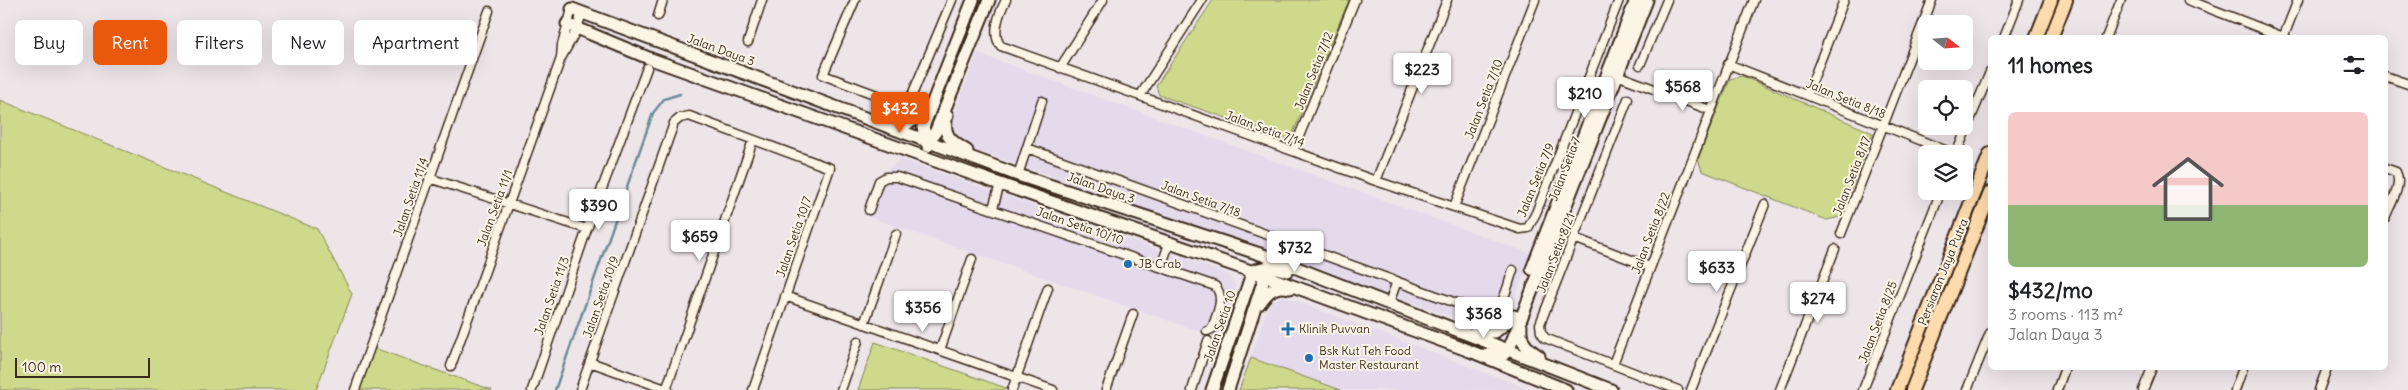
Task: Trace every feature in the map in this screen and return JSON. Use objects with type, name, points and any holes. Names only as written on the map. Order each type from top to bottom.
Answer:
[{"type":"main road","points":[[2037,35],[2051,0]]},
{"type":"main road","points":[[2053,35],[2066,0]]},
{"type":"main road","name":"Persiaran Jaya Putra","points":[[1897,390],[1988,159]]},
{"type":"main road","name":"Persiaran Jaya Putra","points":[[1912,390],[1988,198]]},
{"type":"street","points":[[658,16],[663,0]]},
{"type":"street","points":[[748,42],[762,0]]},
{"type":"street","points":[[855,0],[824,75],[901,104],[909,102],[952,0]]},
{"type":"street","points":[[973,0],[923,127],[926,142],[931,153],[940,159],[994,178],[1000,184]]},
{"type":"street","points":[[824,121],[842,123],[906,144],[926,142],[934,133],[989,0]]},
{"type":"street","name":"Jalan Setia 7/14","points":[[1006,0],[995,33],[997,42],[1001,46],[1376,181],[1520,229],[1528,228]]},
{"type":"street","points":[[1060,68],[1103,0]]},
{"type":"street","points":[[1140,96],[1202,0]]},
{"type":"street","name":"Jalan Setia 7/12","points":[[1293,151],[1355,0]]},
{"type":"street","points":[[1376,181],[1447,0]]},
{"type":"street","name":"Jalan Setia 7/10","points":[[1454,207],[1535,0]]},
{"type":"street","name":"Jalan Setia 7/9","points":[[1528,228],[1536,213],[1619,0]]},
{"type":"street","name":"Jalan Setia 7","points":[[1505,351],[1612,73],[1636,0]]},
{"type":"street","name":"Jalan Setia 7","points":[[1612,73],[1647,0]]},
{"type":"street","points":[[1640,65],[1667,0]]},
{"type":"street","name":"Jalan Setia 8/22","points":[[1613,364],[1754,0]]},
{"type":"street","points":[[1807,95],[1844,0]]},
{"type":"street","name":"Jalan Setia 8/17","points":[[1841,234],[1932,0]]},
{"type":"street","points":[[2005,35],[2019,0]]},
{"type":"street","points":[[2107,35],[2121,0]]},
{"type":"street","points":[[2188,0],[2279,35]]},
{"type":"street","points":[[2285,35],[2298,0]]},
{"type":"street","name":"Jalan Setia 11/1","points":[[451,366],[577,10]]},
{"type":"street","name":"Jalan Daya 3","points":[[577,10],[1018,175],[1198,236],[1266,256],[1328,282],[1390,302],[1460,330],[1505,351],[1555,367],[1611,390]]},
{"type":"street","name":"Jalan Setia 11/4","points":[[355,390],[489,12]]},
{"type":"street","points":[[572,26],[651,59],[1000,184],[1170,241],[1214,258],[1260,271],[1316,294],[1470,351],[1566,390]]},
{"type":"street","points":[[830,105],[906,124],[913,122],[920,117],[952,51]]},
{"type":"street","points":[[965,56],[944,127],[947,136],[982,160]]},
{"type":"street","name":"Jalan Setia 8/18","points":[[1728,64],[1932,145]]},
{"type":"street","name":"Jalan Setia 11/3","points":[[532,390],[647,68]]},
{"type":"street","points":[[1612,73],[1710,110]]},
{"type":"street","points":[[1959,145],[1988,77]]},
{"type":"street","points":[[2388,77],[2408,84]]},
{"type":"street","name":"Jalan Setia 8/21","points":[[1628,99],[1540,324],[1541,332],[1545,338],[1678,390]]},
{"type":"street","points":[[1018,175],[1042,101]]},
{"type":"street","name":"Jalan Setia 10/9","points":[[580,390],[674,123],[680,118],[689,116],[753,140]]},
{"type":"street","points":[[590,362],[667,390],[753,140]]},
{"type":"street","name":"Jalan Setia 10/7","points":[[752,390],[830,168],[753,140]]},
{"type":"street","name":"Jalan Setia 7/18","points":[[1027,148],[1479,311],[1490,312],[1501,303],[1513,270]]},
{"type":"street","points":[[2388,169],[2396,172],[2398,177],[2398,185],[2388,210]]},
{"type":"street","name":"Jalan Setia 10/10","points":[[869,210],[879,181],[886,177],[897,177],[993,208],[1215,286],[1220,292],[1221,299],[1212,329],[1207,331]]},
{"type":"street","points":[[429,178],[588,229]]},
{"type":"street","points":[[993,208],[1000,184]]},
{"type":"street","name":"Jalan Setia 8/25","points":[[1863,390],[1937,200]]},
{"type":"street","points":[[1691,390],[1765,204]]},
{"type":"street","points":[[864,324],[896,234]]},
{"type":"street","points":[[1198,236],[1212,244],[1257,261],[1260,271],[1252,315],[1228,390]]},
{"type":"street","points":[[1574,238],[1650,267]]},
{"type":"street","points":[[1161,267],[1170,241]]},
{"type":"street","points":[[1780,390],[1835,249]]},
{"type":"street","points":[[1214,258],[1237,271],[1243,282],[1244,292],[1240,311]]},
{"type":"street","points":[[940,350],[972,259]]},
{"type":"street","points":[[1260,271],[1274,267],[1328,282]]},
{"type":"street","name":"Jalan Setia 10","points":[[1212,390],[1240,311],[1260,271]]},
{"type":"street","points":[[1390,302],[1397,280]]},
{"type":"street","points":[[1252,315],[1266,293],[1276,287],[1285,287],[1316,294]]},
{"type":"street","points":[[1012,390],[1048,288]]},
{"type":"street","points":[[785,296],[1053,390]]},
{"type":"street","points":[[1106,390],[1133,314]]},
{"type":"street","points":[[1460,330],[1482,333],[1495,332],[1518,317],[1523,343],[1555,367]]},
{"type":"street","points":[[1968,390],[1988,338]]},
{"type":"street","points":[[841,390],[858,341]]},
{"type":"street","points":[[1192,390],[1208,341]]},
{"type":"street","points":[[1470,351],[1479,351],[1496,357],[1505,351],[1534,378]]},
{"type":"street","points":[[2057,390],[2064,370]]},
{"type":"street","points":[[2143,390],[2151,370]]},
{"type":"street","points":[[2235,390],[2242,370]]},
{"type":"street","points":[[2319,390],[2326,370]]},
{"type":"shaded area","points":[[977,53],[1532,254],[1507,318],[1500,325],[1485,328],[962,145],[951,123]]},
{"type":"shaded area","points":[[900,159],[1228,274],[1235,285],[1235,292],[1219,338],[863,215],[875,181]]},
{"type":"shaded area","points":[[1283,296],[1531,390],[1341,390],[1251,358],[1269,303]]},
{"type":"green space","points":[[1213,0],[1349,0],[1293,133],[1285,138],[1159,95],[1156,86]]},
{"type":"green space","points":[[1742,76],[1873,133],[1840,217],[1827,220],[1702,171],[1698,159],[1730,79]]},
{"type":"green space","points":[[0,100],[317,229],[352,294],[316,390],[0,390]]},
{"type":"green space","points":[[875,342],[1006,388],[1005,390],[858,390]]},
{"type":"green space","points":[[374,348],[492,390],[359,390]]},
{"type":"green space","points":[[1251,358],[1341,390],[1239,390]]},
{"type":"waterway","points":[[555,390],[653,113],[664,99],[680,94]]},
{"type":"place","name":"JB Crab","points":[[1128,264]]},
{"type":"place","name":"Klinik Puvvan","points":[[1288,329]]},
{"type":"place","name":"Bsk Kut Teh Food Master Restaurant","points":[[1309,358]]}]
